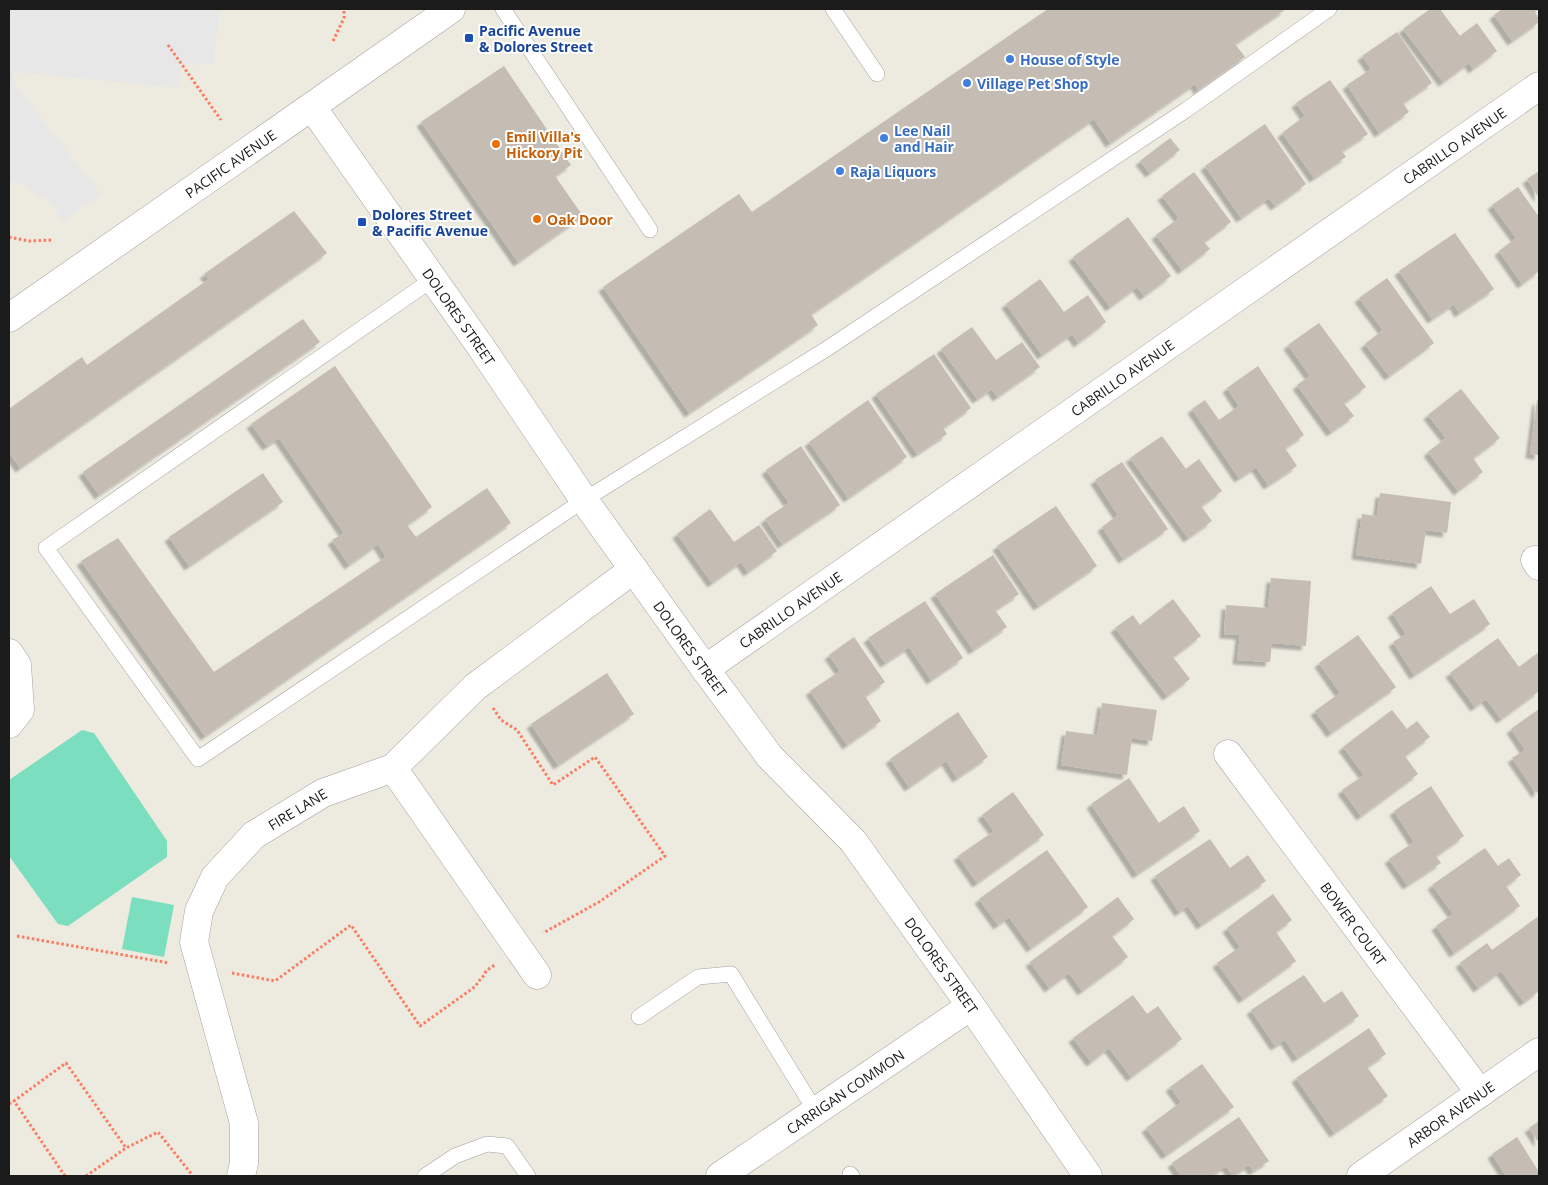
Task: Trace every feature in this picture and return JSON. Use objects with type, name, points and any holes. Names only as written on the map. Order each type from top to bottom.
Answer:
[{"type":"street","name":"PACIFIC AVENUE","points":[[9,318],[451,9]]},
{"type":"street","name":"CABRILLO AVENUE","points":[[705,669],[1539,86]]},
{"type":"street","name":"DOLORES STREET","points":[[312,107],[433,279],[584,500],[705,669],[770,757],[853,841],[971,1006],[1088,1176]]},
{"type":"street","name":"FIRE LANE","points":[[241,1176],[244,1163],[244,1123],[194,942],[199,911],[215,877],[254,835],[323,794],[393,768],[475,687],[634,569]]},
{"type":"street","points":[[9,654],[17,665],[20,710],[9,724]]},
{"type":"street","name":"BOWER COURT","points":[[1228,754],[1480,1093]]},
{"type":"street","points":[[393,768],[537,975]]},
{"type":"street","name":"CARRIGAN COMMON","points":[[720,1176],[971,1006]]},
{"type":"street","name":"ARBOR AVENUE","points":[[1361,1176],[1539,1052]]},
{"type":"lane","points":[[503,9],[650,230]]},
{"type":"lane","points":[[833,9],[877,74]]},
{"type":"lane","points":[[433,279],[46,548],[198,759],[584,500],[828,348],[1186,110],[1330,9]]},
{"type":"lane","points":[[639,1017],[698,977],[731,974],[816,1112]]},
{"type":"lane","points":[[425,1176],[455,1156],[487,1144],[507,1146],[528,1176]]},
{"type":"path","points":[[333,41],[344,18],[344,9]]},
{"type":"path","points":[[168,45],[221,120]]},
{"type":"path","points":[[9,238],[29,241],[52,240]]},
{"type":"path","points":[[17,936],[275,981],[351,925],[420,1026],[476,986],[485,977],[486,971],[518,948],[557,924],[599,902],[665,856],[595,757],[553,785],[517,730],[501,720],[486,698],[475,687]]},
{"type":"path","points":[[9,1104],[66,1063],[126,1148]]},
{"type":"path","points":[[14,1101],[65,1176]]},
{"type":"path","points":[[86,1176],[126,1148],[158,1132],[193,1176]]},
{"type":"green space","points":[[82,730],[94,733],[167,841],[167,857],[68,926],[58,924],[9,856],[9,780]]},
{"type":"green space","points":[[132,897],[174,905],[164,957],[122,949]]},
{"type":"shaded area","points":[[9,9],[220,9],[213,64],[180,65],[180,88],[13,72],[13,82],[101,195],[63,221],[52,204],[18,182],[9,182]]},
{"type":"building","points":[[1048,9],[1286,9],[1235,44],[1245,57],[1198,90],[1195,84],[1110,143],[1094,119],[811,314],[818,325],[689,413],[603,287],[739,194],[752,212]]},
{"type":"building","points":[[1430,9],[1440,9],[1460,36],[1477,23],[1497,51],[1473,69],[1469,63],[1443,82],[1403,29]]},
{"type":"building","points":[[1502,9],[1539,9],[1535,12],[1539,22],[1512,41],[1494,15]]},
{"type":"building","points":[[1397,32],[1432,83],[1403,103],[1409,112],[1379,133],[1347,85],[1371,69],[1362,56]]},
{"type":"building","name":"Emil Villa's Hickory Pit","points":[[504,66],[571,165],[555,176],[583,216],[518,262],[421,122]]},
{"type":"building","points":[[1330,80],[1368,134],[1342,151],[1346,157],[1314,178],[1282,133],[1305,116],[1296,103]]},
{"type":"building","points":[[1265,124],[1306,184],[1275,206],[1269,198],[1241,218],[1205,166]]},
{"type":"building","points":[[1170,138],[1180,150],[1150,173],[1140,161]]},
{"type":"building","points":[[1539,171],[1539,198],[1527,179]]},
{"type":"building","points":[[1194,172],[1231,222],[1204,242],[1210,249],[1182,270],[1156,235],[1179,218],[1162,196]]},
{"type":"building","points":[[1518,187],[1539,217],[1539,271],[1522,284],[1499,251],[1516,238],[1492,205]]},
{"type":"building","points":[[294,211],[327,253],[20,468],[9,452],[9,409],[82,357],[87,365],[209,279],[204,274]]},
{"type":"building","points":[[1128,217],[1171,276],[1144,296],[1137,287],[1110,307],[1073,257]]},
{"type":"building","points":[[1455,233],[1494,289],[1459,313],[1454,304],[1432,319],[1399,271]]},
{"type":"building","points":[[1387,278],[1434,343],[1389,376],[1365,344],[1383,330],[1359,298]]},
{"type":"building","points":[[1040,279],[1064,312],[1088,295],[1106,322],[1078,343],[1072,334],[1042,355],[1006,304]]},
{"type":"building","points":[[303,319],[320,342],[99,495],[83,472]]},
{"type":"building","points":[[1319,323],[1366,387],[1344,403],[1354,416],[1331,432],[1297,385],[1310,376],[1288,345]]},
{"type":"building","points":[[972,327],[996,360],[1022,342],[1040,367],[997,397],[992,389],[977,399],[941,349]]},
{"type":"building","points":[[934,354],[971,408],[943,428],[947,434],[917,454],[876,394]]},
{"type":"building","points":[[335,366],[432,507],[407,525],[416,537],[487,488],[511,523],[205,736],[81,561],[118,538],[214,672],[386,557],[378,544],[349,565],[332,540],[344,533],[279,438],[267,446],[251,424]]},
{"type":"building","points":[[1258,366],[1304,435],[1285,448],[1297,466],[1268,485],[1256,467],[1239,478],[1192,409],[1205,400],[1219,420],[1239,406],[1227,388]]},
{"type":"building","points":[[1461,389],[1500,438],[1473,458],[1483,472],[1458,491],[1428,452],[1446,438],[1428,415]]},
{"type":"building","points":[[868,400],[907,457],[848,498],[809,442]]},
{"type":"building","points":[[1537,400],[1539,401],[1539,455],[1530,454]]},
{"type":"building","points":[[1162,436],[1186,469],[1199,459],[1222,491],[1201,506],[1212,521],[1188,538],[1130,458]]},
{"type":"building","points":[[801,446],[840,505],[782,544],[765,519],[789,503],[766,470]]},
{"type":"building","points":[[1122,462],[1168,529],[1123,559],[1102,527],[1118,515],[1095,480]]},
{"type":"building","points":[[263,473],[283,502],[189,566],[169,537]]},
{"type":"building","points":[[1380,493],[1451,502],[1447,533],[1426,530],[1421,564],[1356,555],[1362,514],[1377,516]]},
{"type":"building","points":[[1056,506],[1097,566],[1038,606],[997,546]]},
{"type":"building","points":[[710,509],[734,542],[759,525],[777,551],[748,572],[741,562],[712,583],[677,534]]},
{"type":"building","points":[[993,555],[1019,594],[995,610],[1007,627],[973,650],[935,594]]},
{"type":"building","points":[[1271,578],[1311,581],[1306,646],[1272,643],[1270,662],[1237,660],[1240,635],[1224,634],[1226,605],[1268,608]]},
{"type":"building","points":[[1431,586],[1450,614],[1474,599],[1490,624],[1414,675],[1393,642],[1406,634],[1392,613]]},
{"type":"building","points":[[1173,599],[1201,636],[1173,657],[1190,679],[1167,696],[1115,628],[1133,615],[1140,625]]},
{"type":"building","points":[[925,601],[963,658],[931,680],[909,647],[885,663],[868,638]]},
{"type":"building","points":[[1358,635],[1396,687],[1331,733],[1315,711],[1340,693],[1319,663]]},
{"type":"building","points":[[854,637],[885,682],[865,696],[881,721],[847,745],[810,691],[840,671],[829,655]]},
{"type":"building","points":[[1498,638],[1519,667],[1539,652],[1539,691],[1501,719],[1486,699],[1475,707],[1450,673]]},
{"type":"building","points":[[607,673],[634,714],[558,765],[531,724]]},
{"type":"building","points":[[1102,703],[1157,710],[1152,741],[1132,738],[1127,775],[1061,765],[1066,731],[1097,735]]},
{"type":"building","points":[[1539,709],[1539,791],[1536,793],[1512,758],[1525,750],[1511,729]]},
{"type":"building","points":[[1392,710],[1407,729],[1417,721],[1430,737],[1405,756],[1418,774],[1361,816],[1342,790],[1364,775],[1343,747]]},
{"type":"building","points":[[958,712],[988,757],[957,778],[946,761],[909,787],[890,759]]},
{"type":"building","points":[[1129,778],[1159,823],[1184,806],[1200,831],[1137,874],[1091,804]]},
{"type":"building","points":[[1431,786],[1464,836],[1436,856],[1441,863],[1407,885],[1389,859],[1414,842],[1394,811]]},
{"type":"building","points":[[1013,792],[1044,835],[977,883],[958,856],[994,831],[982,815]]},
{"type":"building","points":[[1210,839],[1230,868],[1248,855],[1266,881],[1201,925],[1188,906],[1179,912],[1155,876]]},
{"type":"building","points":[[1485,848],[1498,866],[1509,858],[1521,875],[1506,886],[1520,906],[1454,953],[1436,926],[1453,914],[1432,885]]},
{"type":"building","points":[[1047,850],[1088,907],[1031,948],[1009,917],[998,925],[979,899]]},
{"type":"building","points":[[1273,894],[1292,920],[1276,932],[1296,961],[1243,999],[1217,963],[1240,947],[1227,928]]},
{"type":"building","points":[[1118,897],[1134,919],[1112,936],[1128,957],[1082,991],[1069,973],[1049,988],[1030,962]]},
{"type":"building","points":[[1539,916],[1539,991],[1524,1002],[1501,971],[1478,988],[1460,963],[1487,943],[1492,950]]},
{"type":"building","points":[[1304,975],[1324,1003],[1342,991],[1359,1016],[1297,1058],[1285,1040],[1275,1046],[1251,1010]]},
{"type":"building","points":[[1133,995],[1147,1014],[1158,1006],[1182,1039],[1131,1077],[1109,1048],[1091,1062],[1073,1038]]},
{"type":"building","points":[[1369,1028],[1386,1054],[1367,1067],[1388,1096],[1334,1133],[1296,1078]]},
{"type":"building","points":[[1202,1064],[1234,1107],[1166,1155],[1146,1128],[1181,1102],[1170,1087]]},
{"type":"building","points":[[1239,1117],[1269,1161],[1253,1171],[1249,1165],[1233,1176],[1226,1166],[1211,1176],[1181,1176],[1172,1163]]},
{"type":"building","points":[[1539,1121],[1539,1143],[1529,1128]]},
{"type":"building","points":[[1517,1137],[1539,1172],[1539,1176],[1506,1176],[1492,1154]]},
{"type":"place","name":"Pacific Avenue & Dolores Street","points":[[469,38]]},
{"type":"place","name":"House of Style","points":[[1010,59]]},
{"type":"place","name":"Village Pet Shop","points":[[967,83]]},
{"type":"place","name":"Lee Nail and Hair","points":[[884,138]]},
{"type":"place","name":"Emil Villa's Hickory Pit","points":[[496,144]]},
{"type":"place","name":"Raja Liquors","points":[[840,171]]},
{"type":"place","name":"Oak Door","points":[[537,219]]},
{"type":"place","name":"Dolores Street & Pacific Avenue","points":[[362,222]]}]
